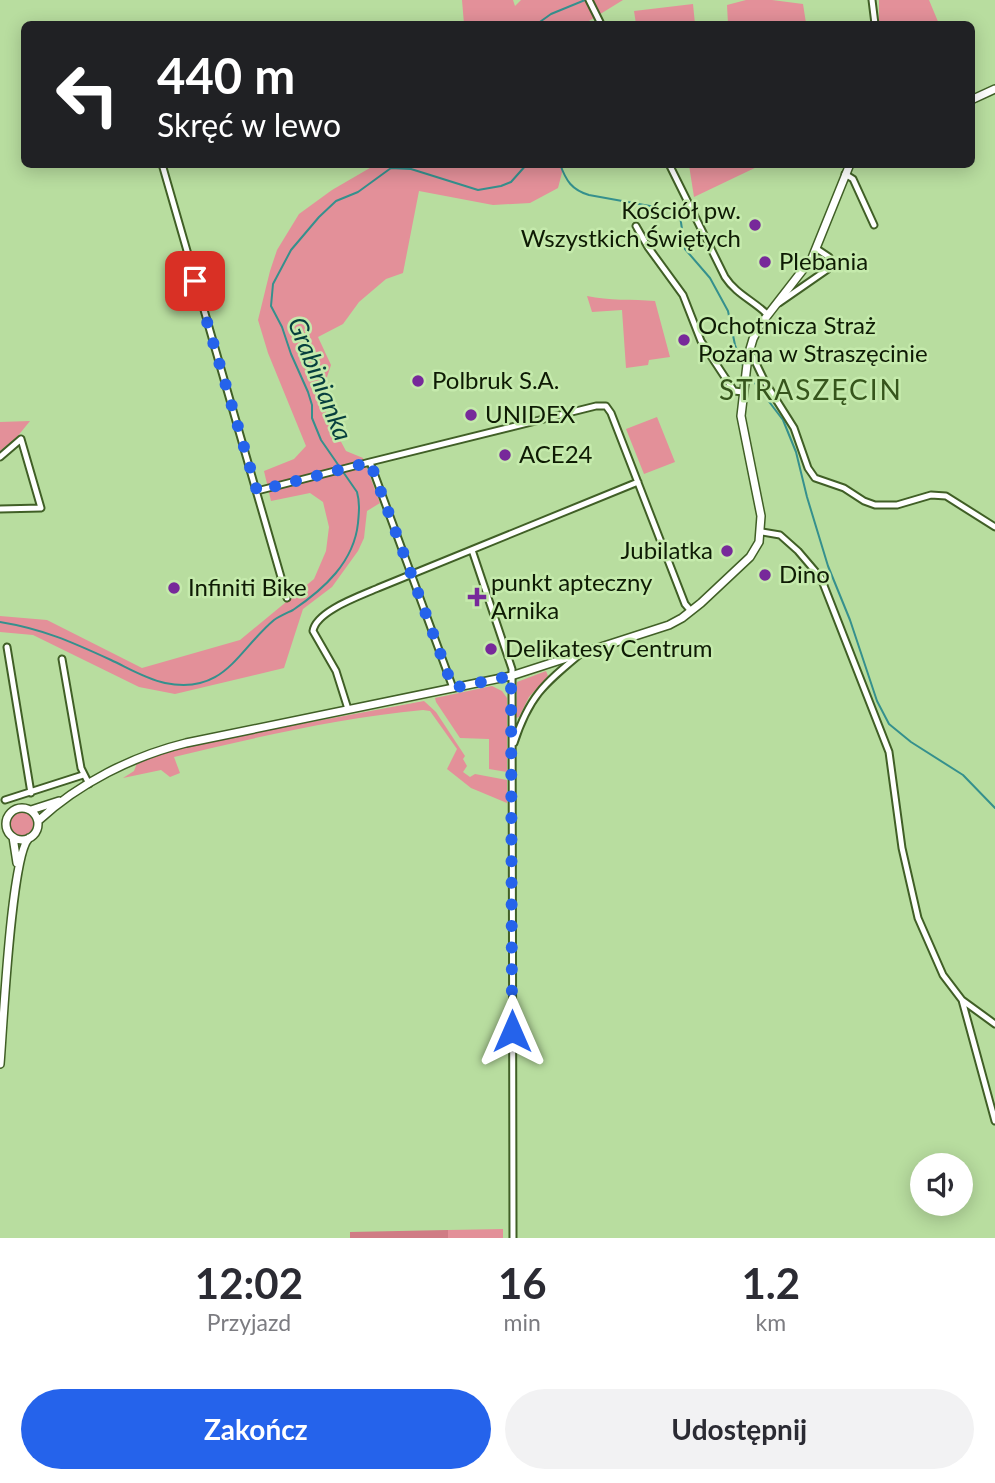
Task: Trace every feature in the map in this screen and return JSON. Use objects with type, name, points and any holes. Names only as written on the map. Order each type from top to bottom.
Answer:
[{"type":"street","points":[[589,0],[600,21]]},
{"type":"street","points":[[872,0],[875,21]]},
{"type":"street","points":[[975,98],[995,89]]},
{"type":"street","points":[[163,168],[287,597]]},
{"type":"street","points":[[671,168],[725,277],[734,289],[761,307],[768,315]]},
{"type":"street","points":[[18,867],[13,837],[3,822],[10,812],[20,807],[31,810],[62,799],[123,764],[170,747],[511,676],[669,625],[691,611],[750,556],[759,542],[762,533],[760,510],[742,426],[747,359],[753,339],[768,315],[804,271],[817,249],[848,168]]},
{"type":"street","points":[[845,174],[853,179],[874,225]]},
{"type":"street","points":[[636,226],[683,295],[704,346],[734,391],[743,390]]},
{"type":"street","points":[[777,304],[828,269],[829,257],[817,249]]},
{"type":"street","points":[[747,359],[753,357],[756,361],[765,382],[794,428],[808,468],[815,478],[834,484],[874,505],[897,505],[932,495],[946,496],[995,527]]},
{"type":"street","points":[[257,491],[602,404],[609,409],[685,604],[691,611]]},
{"type":"street","points":[[0,457],[21,439],[41,508],[0,509]]},
{"type":"street","points":[[370,462],[453,688]]},
{"type":"street","points":[[348,709],[331,659],[314,636],[313,627],[323,616],[340,605],[638,482]]},
{"type":"street","points":[[762,533],[780,535],[819,574],[889,752],[902,848],[918,918],[943,975],[962,1000],[995,1024]]},
{"type":"street","points":[[472,550],[512,668],[513,1238]]},
{"type":"street","points":[[8,647],[31,793]]},
{"type":"street","points":[[512,750],[520,725],[535,696],[556,673],[581,654]]},
{"type":"street","points":[[62,659],[83,775],[89,784]]},
{"type":"street","points":[[5,800],[83,775]]},
{"type":"street","points":[[0,1064],[18,867],[24,842],[36,831],[38,821],[62,799]]},
{"type":"street","points":[[31,810],[38,821]]},
{"type":"street","points":[[0,811],[10,812]]},
{"type":"street","points":[[13,837],[21,840],[29,838]]},
{"type":"street","points":[[962,1000],[995,1121]]},
{"type":"shaded area","points":[[462,0],[513,0],[515,6],[521,0],[623,0],[589,21],[464,21]]},
{"type":"shaded area","points":[[746,0],[803,4],[806,21],[728,21],[727,5]]},
{"type":"shaded area","points":[[879,0],[929,0],[938,21],[879,21]]},
{"type":"shaded area","points":[[693,4],[695,21],[636,21],[634,11]]},
{"type":"shaded area","points":[[370,168],[563,168],[558,188],[530,203],[493,205],[419,191],[403,273],[386,279],[359,302],[343,324],[318,337],[331,365],[320,398],[346,451],[363,458],[380,503],[367,511],[364,538],[332,587],[303,609],[284,668],[175,694],[139,687],[33,635],[0,632],[0,616],[47,620],[142,668],[240,640],[314,579],[326,551],[329,527],[323,502],[310,493],[271,501],[264,471],[294,459],[306,446],[268,353],[258,320],[277,250],[299,214],[332,190]]},
{"type":"shaded area","points":[[690,168],[755,168],[694,197]]},
{"type":"shaded area","points":[[587,296],[655,301],[670,357],[649,360],[648,365],[626,368],[622,310],[592,312]]},
{"type":"shaded area","points":[[657,417],[675,462],[644,474],[626,429]]},
{"type":"shaded area","points":[[30,421],[17,437],[0,451],[0,422]]},
{"type":"shaded area","points":[[546,671],[548,676],[529,697],[516,718],[517,682]]},
{"type":"shaded area","points":[[492,686],[502,691],[507,698],[507,772],[489,769],[489,739],[460,738],[435,698]]},
{"type":"shaded area","points":[[424,701],[436,712],[465,756],[463,759],[467,766],[463,772],[470,777],[475,774],[507,780],[507,803],[471,788],[447,769],[457,749],[430,711],[423,710],[329,723],[236,742],[174,757],[180,773],[170,777],[161,770],[123,778],[134,771],[137,763],[188,745]]},
{"type":"shaded area","points":[[21,812],[30,815],[33,824],[30,833],[21,836],[12,833],[9,824],[12,815]]},
{"type":"shaded area","points":[[503,1229],[503,1238],[448,1238],[448,1230]]},
{"type":"shaded area","points":[[448,1230],[448,1238],[350,1238],[350,1232]]},
{"type":"waterway","name":"Grabinianka","points":[[541,21],[585,0]]},
{"type":"waterway","name":"Grabinianka","points":[[0,622],[57,637],[151,679],[185,685],[202,683],[228,668],[274,620],[316,593],[336,573],[351,550],[358,523],[359,500],[357,492],[321,440],[312,418],[308,392],[271,306],[273,284],[291,250],[319,217],[336,201],[358,192],[391,168]]},
{"type":"waterway","name":"Grabinianka","points":[[391,168],[411,169],[478,190],[511,182],[523,168]]},
{"type":"waterway","points":[[562,168],[570,184],[583,193],[672,210],[680,216],[685,249],[710,278],[728,311],[735,345],[743,366]]},
{"type":"waterway","points":[[748,374],[783,420],[796,452],[828,566],[850,620],[877,701],[889,724],[911,742],[963,775],[995,808]]},
{"type":"place","name":"Kościół pw. Wszystkich Świętych","points":[[755,225]]},
{"type":"place","name":"Plebania","points":[[765,262]]},
{"type":"place","name":"Ochotnicza Straż Pożana w Straszęcinie","points":[[684,340]]},
{"type":"place","name":"Polbruk S.A.","points":[[418,381]]},
{"type":"place","name":"UNIDEX","points":[[471,415]]},
{"type":"place","name":"ACE24","points":[[505,455]]},
{"type":"place","name":"Jubilatka","points":[[727,551]]},
{"type":"place","name":"Dino","points":[[765,575]]},
{"type":"place","name":"Infiniti Bike","points":[[174,588]]},
{"type":"place","name":"punkt apteczny Arnika","points":[[477,597]]},
{"type":"place","name":"Delikatesy Centrum","points":[[491,649]]},
{"type":"district","name":"STRASZĘCIN","points":[[811,390]]},
{"type":"route","points":[[195,281],[257,491],[370,462],[453,688],[511,676],[512,1031]]}]
